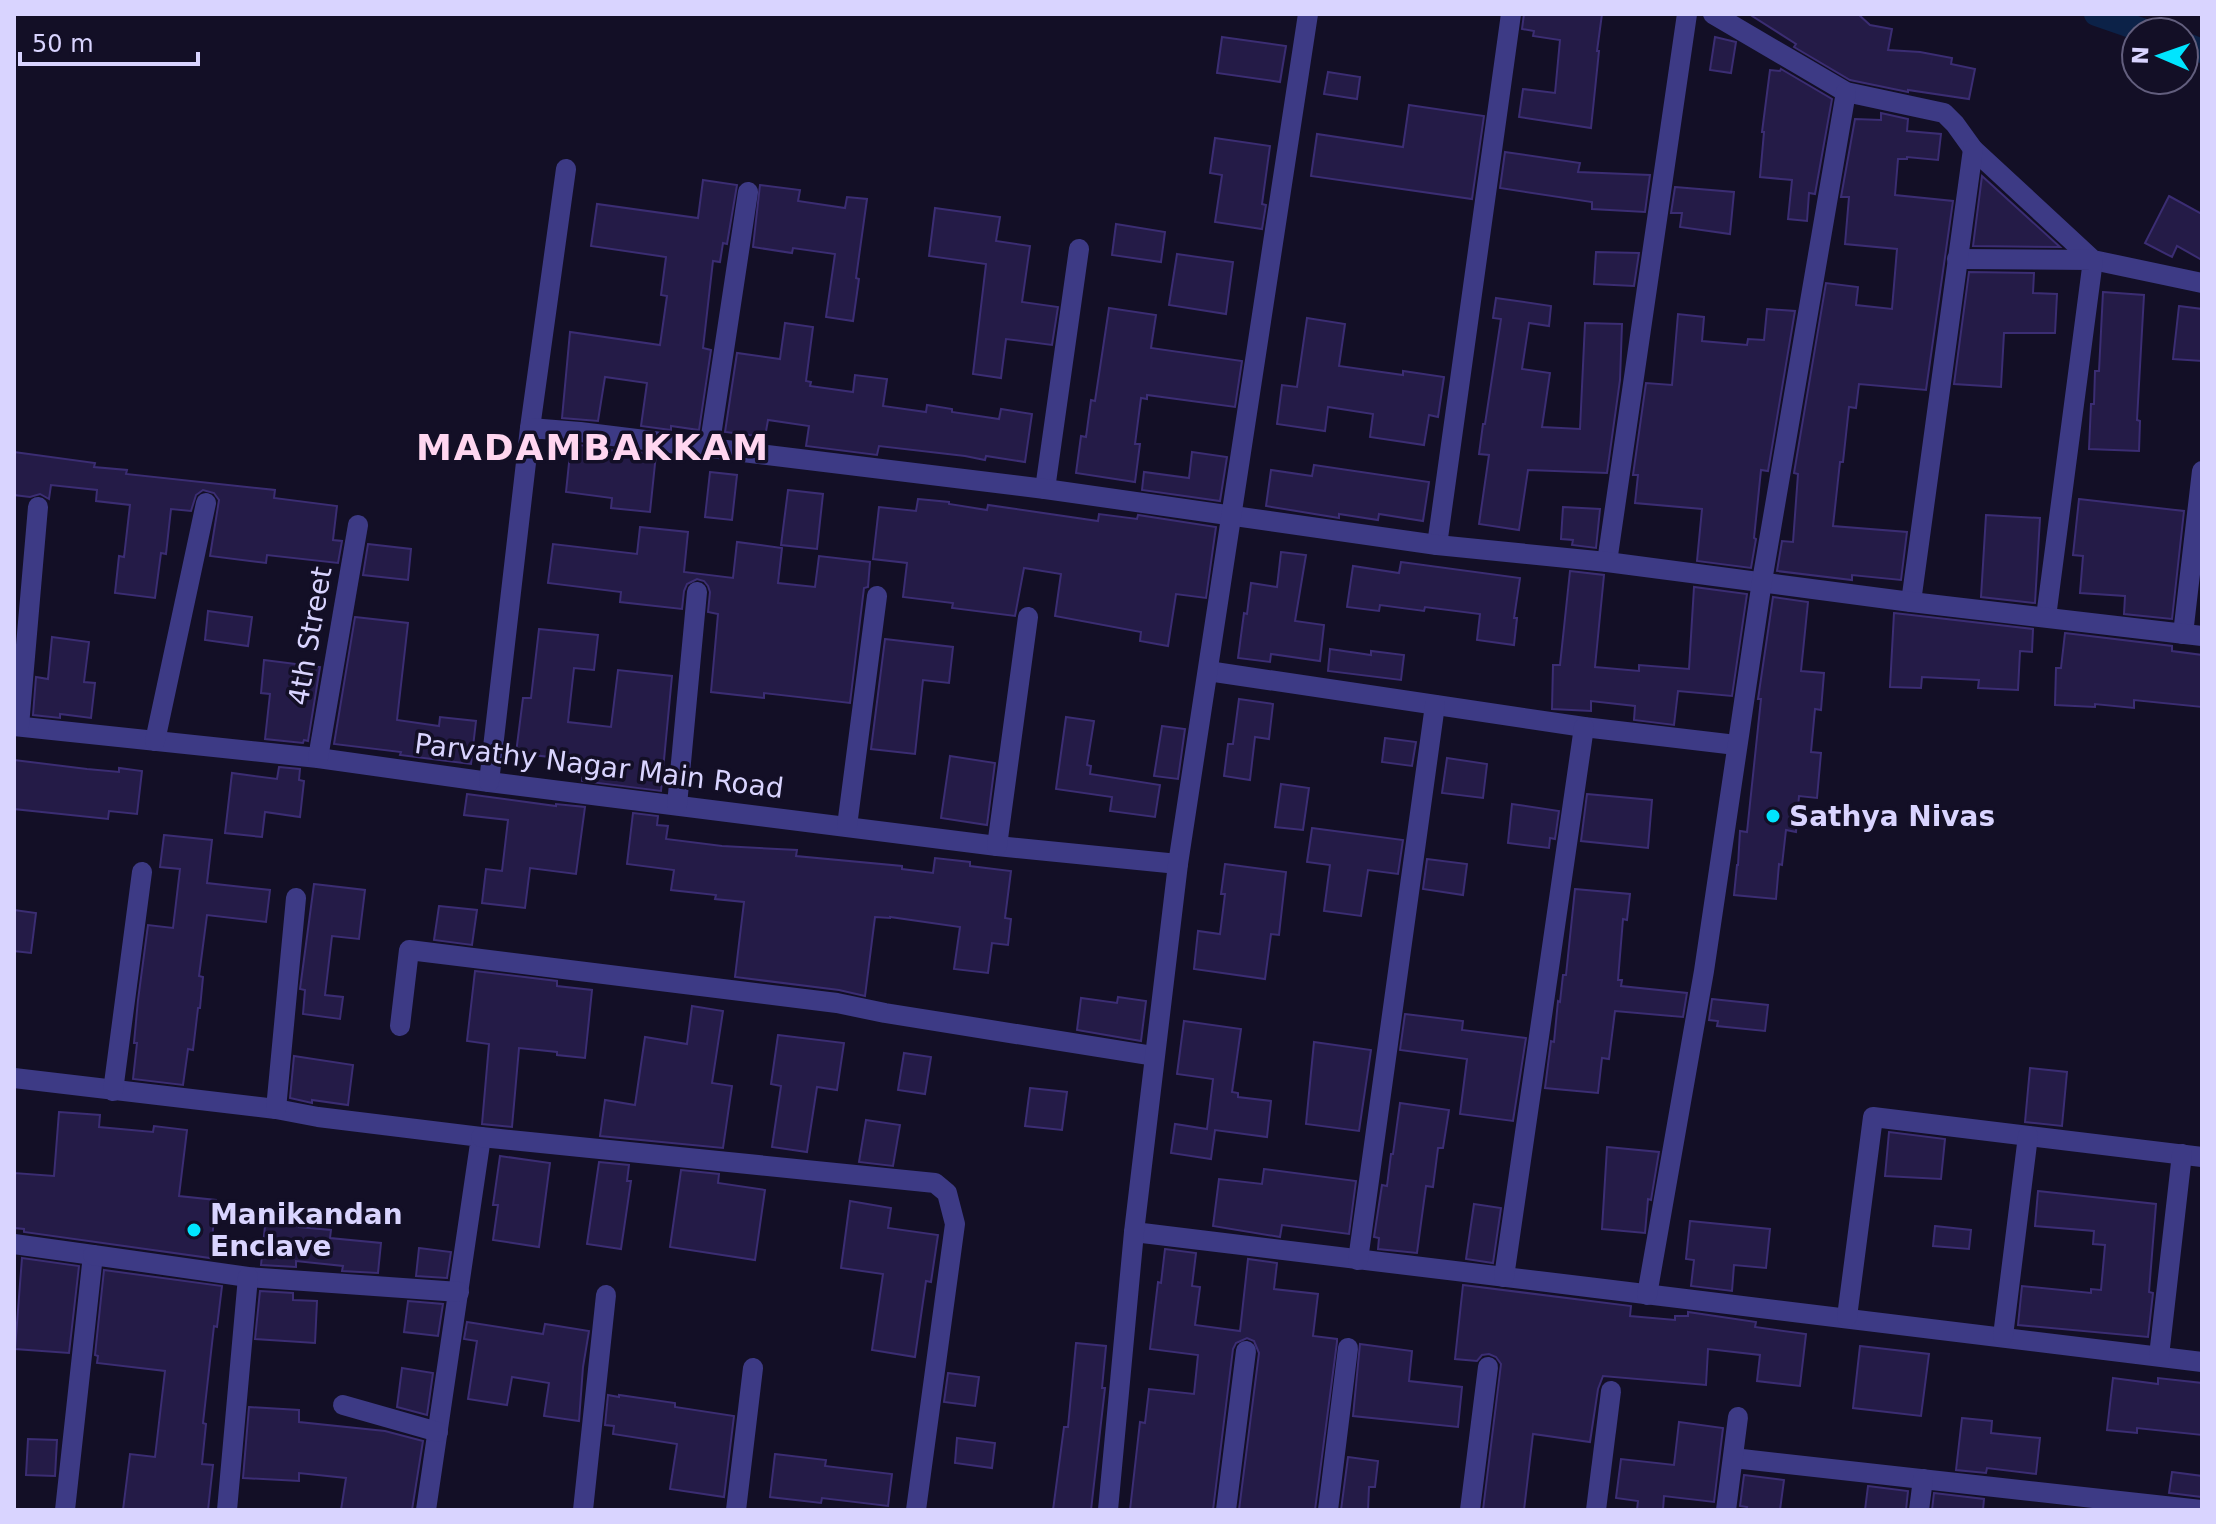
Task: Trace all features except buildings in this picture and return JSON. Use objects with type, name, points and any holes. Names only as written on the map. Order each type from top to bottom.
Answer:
[{"type":"street","points":[[1108,1510],[1134,1232],[1178,864],[1308,14]]},
{"type":"street","points":[[1437,545],[1511,14]]},
{"type":"street","points":[[1607,562],[1687,14]]},
{"type":"street","points":[[1713,14],[1846,92],[1944,113],[1973,149],[2093,260]]},
{"type":"street","points":[[1647,1295],[1704,971],[1762,581],[1846,92]]},
{"type":"street","points":[[1911,602],[1973,149]]},
{"type":"street","points":[[489,782],[530,428],[566,169]]},
{"type":"street","points":[[709,449],[748,192]]},
{"type":"street","points":[[1045,489],[1079,249]]},
{"type":"street","points":[[1957,259],[2093,260],[2202,283]]},
{"type":"street","points":[[2046,617],[2093,260]]},
{"type":"street","points":[[530,428],[1045,489],[1437,545],[1607,562],[2193,635],[2202,471]]},
{"type":"street","points":[[155,741],[206,503]]},
{"type":"street","points":[[17,726],[38,507]]},
{"type":"street","name":"4th Street","points":[[318,758],[358,525]]},
{"type":"street","points":[[677,805],[697,592]]},
{"type":"street","points":[[847,826],[877,596]]},
{"type":"street","points":[[997,846],[1028,617]]},
{"type":"street","points":[[1208,671],[1584,727],[1736,745]]},
{"type":"street","points":[[1358,1260],[1435,705]]},
{"type":"street","name":"Parvathy Nagar Main Road","points":[[17,726],[318,758],[997,846],[1178,864]]},
{"type":"street","points":[[1504,1277],[1584,727]]},
{"type":"street","points":[[113,1091],[142,872]]},
{"type":"street","points":[[276,1109],[296,898]]},
{"type":"street","points":[[400,1026],[409,950],[837,1003],[1154,1056]]},
{"type":"street","points":[[14,1078],[481,1137],[935,1183],[947,1193],[955,1224],[916,1510]]},
{"type":"street","points":[[1847,1317],[1873,1117],[2192,1156],[2159,1356]]},
{"type":"street","points":[[2003,1336],[2028,1136]]},
{"type":"street","points":[[426,1510],[481,1137]]},
{"type":"street","points":[[1134,1232],[2202,1362]]},
{"type":"street","points":[[14,1244],[248,1277],[459,1292]]},
{"type":"street","points":[[65,1510],[93,1255]]},
{"type":"street","points":[[227,1510],[248,1277]]},
{"type":"street","points":[[583,1510],[606,1295]]},
{"type":"street","points":[[1328,1510],[1348,1348]]},
{"type":"street","points":[[1226,1510],[1246,1351]]},
{"type":"street","points":[[1470,1510],[1488,1367]]},
{"type":"street","points":[[736,1510],[753,1368]]},
{"type":"street","points":[[1596,1510],[1611,1391]]},
{"type":"street","points":[[343,1405],[438,1432]]},
{"type":"street","points":[[1726,1510],[1738,1417]]},
{"type":"street","points":[[1733,1458],[1923,1479],[2070,1503],[2201,1510]]},
{"type":"street","points":[[1919,1510],[1923,1479]]},
{"type":"waterway","points":[[2096,14],[2120,22]]},
{"type":"place","name":"Sathya Nivas","points":[[1773,816]]},
{"type":"place","name":"Manikandan Enclave","points":[[194,1230]]},
{"type":"district","name":"MADAMBAKKAM","points":[[593,447]]}]
